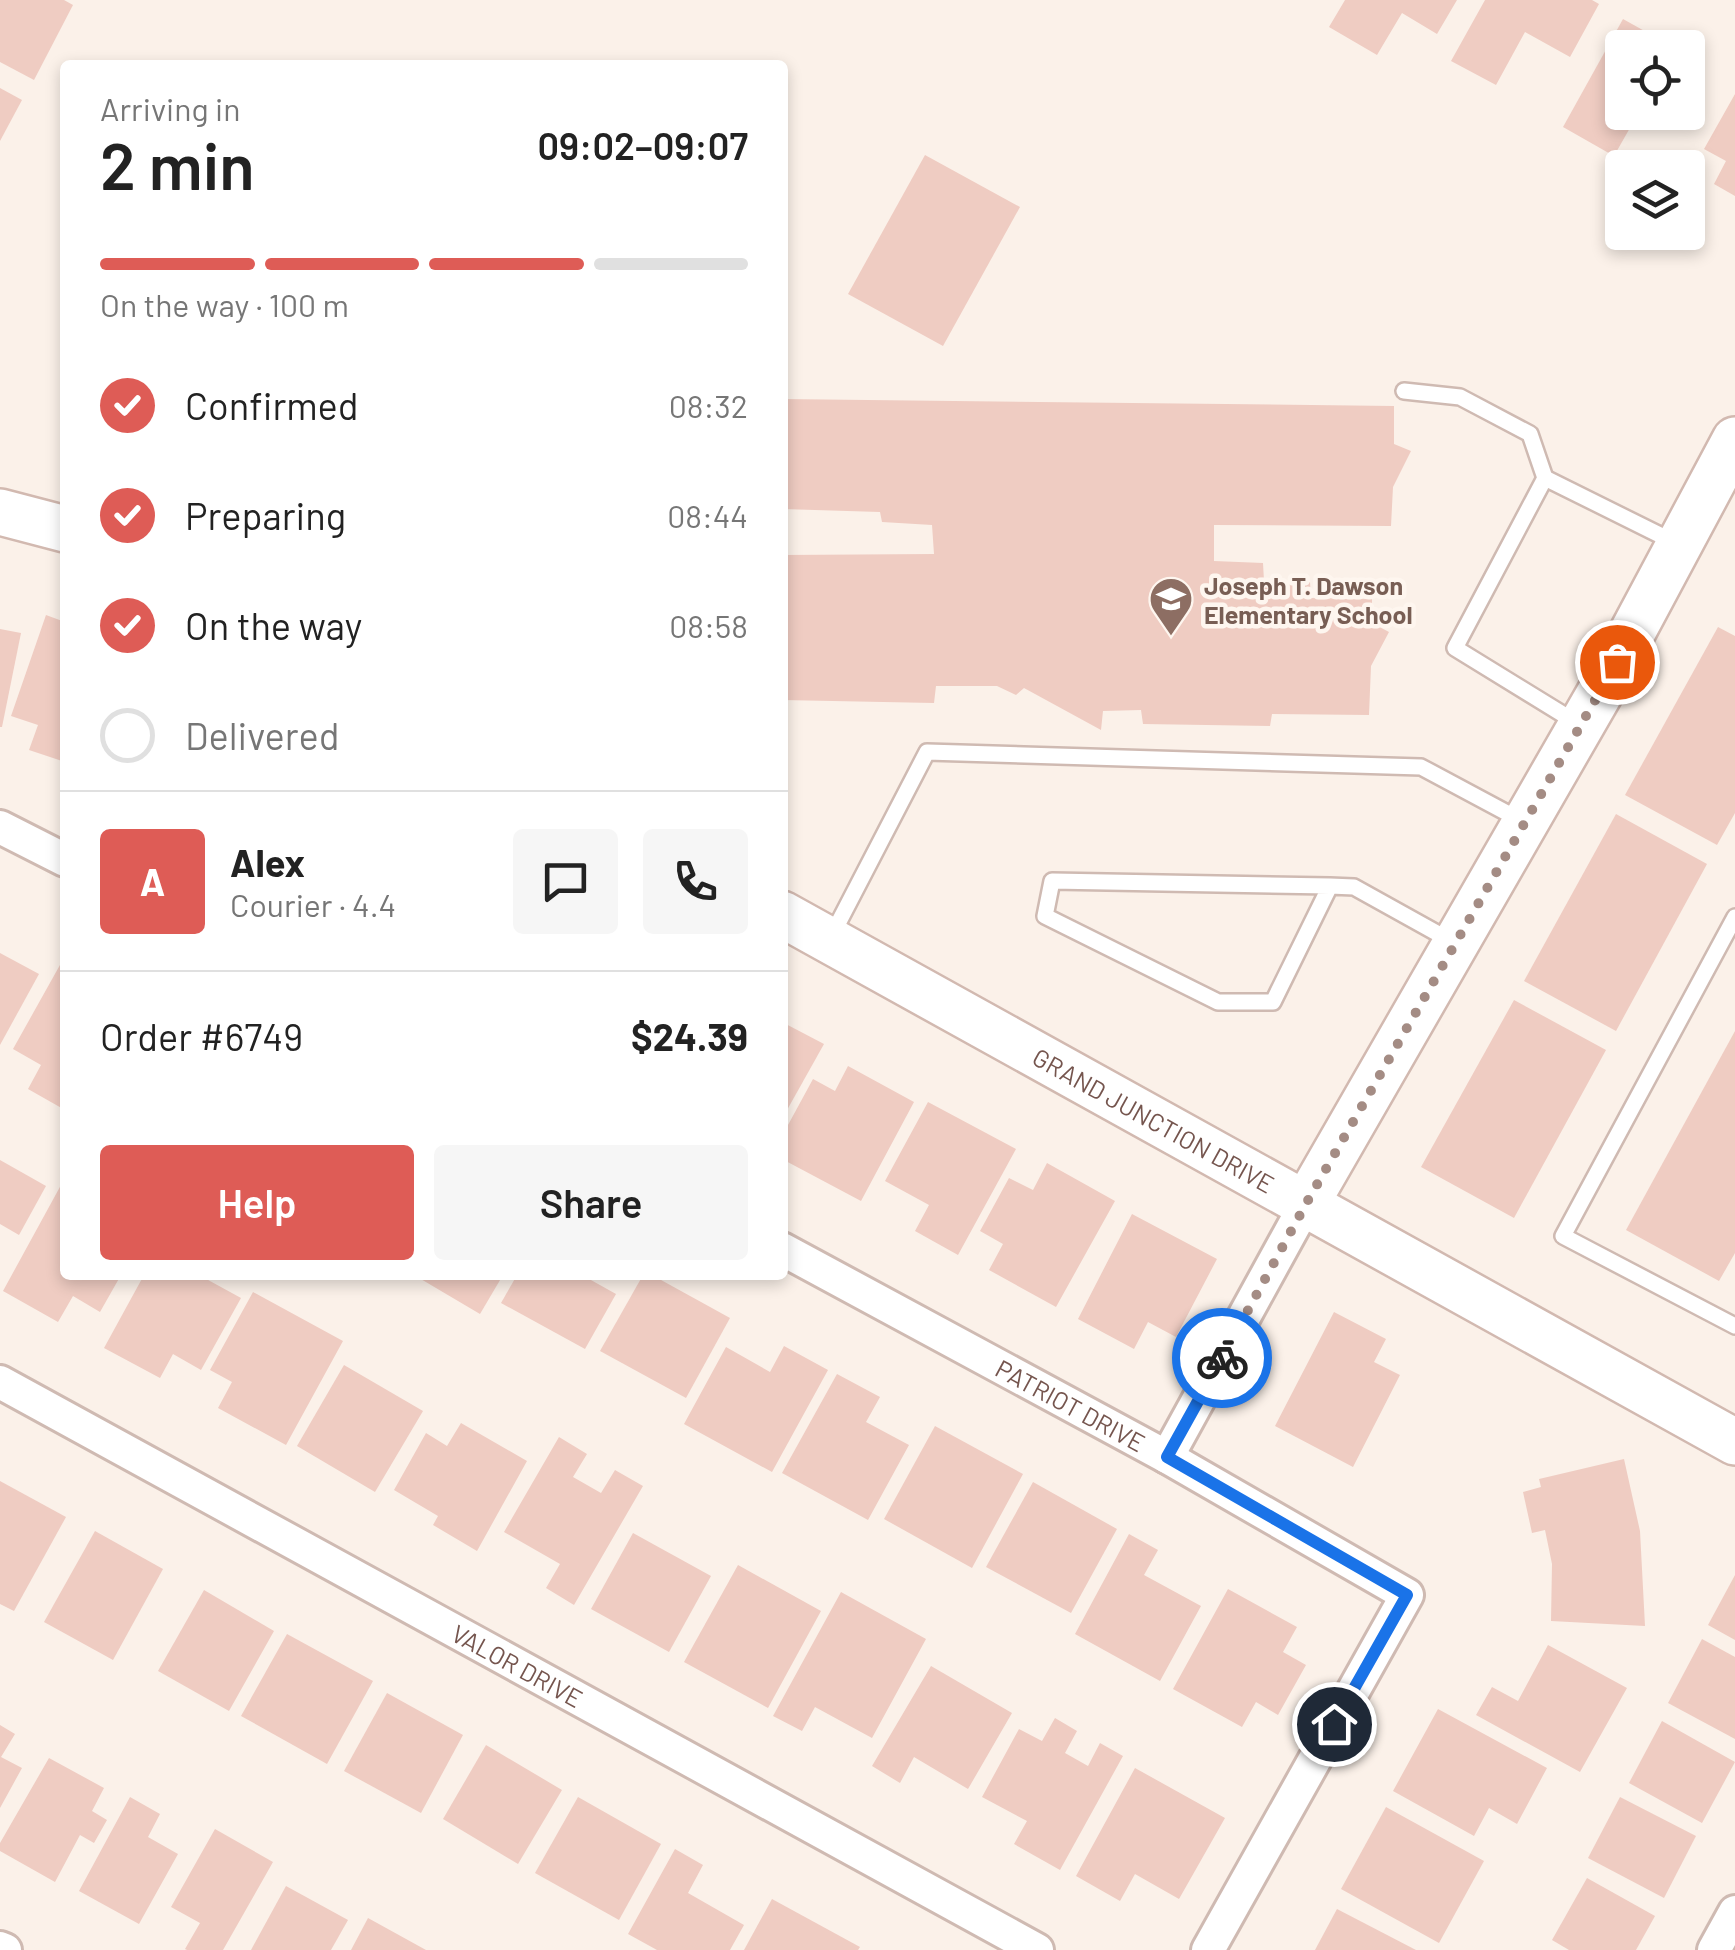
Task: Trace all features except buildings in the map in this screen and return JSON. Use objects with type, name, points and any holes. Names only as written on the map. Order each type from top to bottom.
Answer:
[{"type":"street","points":[[1167,1457],[1307,1202],[1581,726],[1735,440]]},
{"type":"street","points":[[0,512],[60,528]]},
{"type":"street","points":[[0,827],[60,857]]},
{"type":"street","name":"GRAND JUNCTION DRIVE","points":[[788,917],[1735,1442]]},
{"type":"street","name":"PATRIOT DRIVE","points":[[788,1251],[1167,1457],[1407,1595],[1208,1950]]},
{"type":"street","name":"VALOR DRIVE","points":[[0,1382],[1037,1950]]},
{"type":"street","points":[[1714,1950],[1735,1912]]},
{"type":"lane","points":[[1404,390],[1460,398],[1530,434],[1544,478],[1455,648],[1581,726]]},
{"type":"lane","points":[[1544,478],[1679,544]]},
{"type":"lane","points":[[830,940],[927,752],[1421,768],[1526,822]]},
{"type":"lane","points":[[1330,886],[1273,1002],[1218,1002],[1045,916],[1052,881],[1330,886],[1354,887],[1456,944]]},
{"type":"lane","points":[[1735,917],[1563,1236],[1735,1326]]},
{"type":"way so far","points":[[1222,1358],[1307,1202],[1617,662]]},
{"type":"place","name":"Joseph T. Dawson Elementary School","points":[[1171,637]]},
{"type":"route","points":[[1222,1358],[1167,1457],[1407,1595],[1334,1724]]}]
